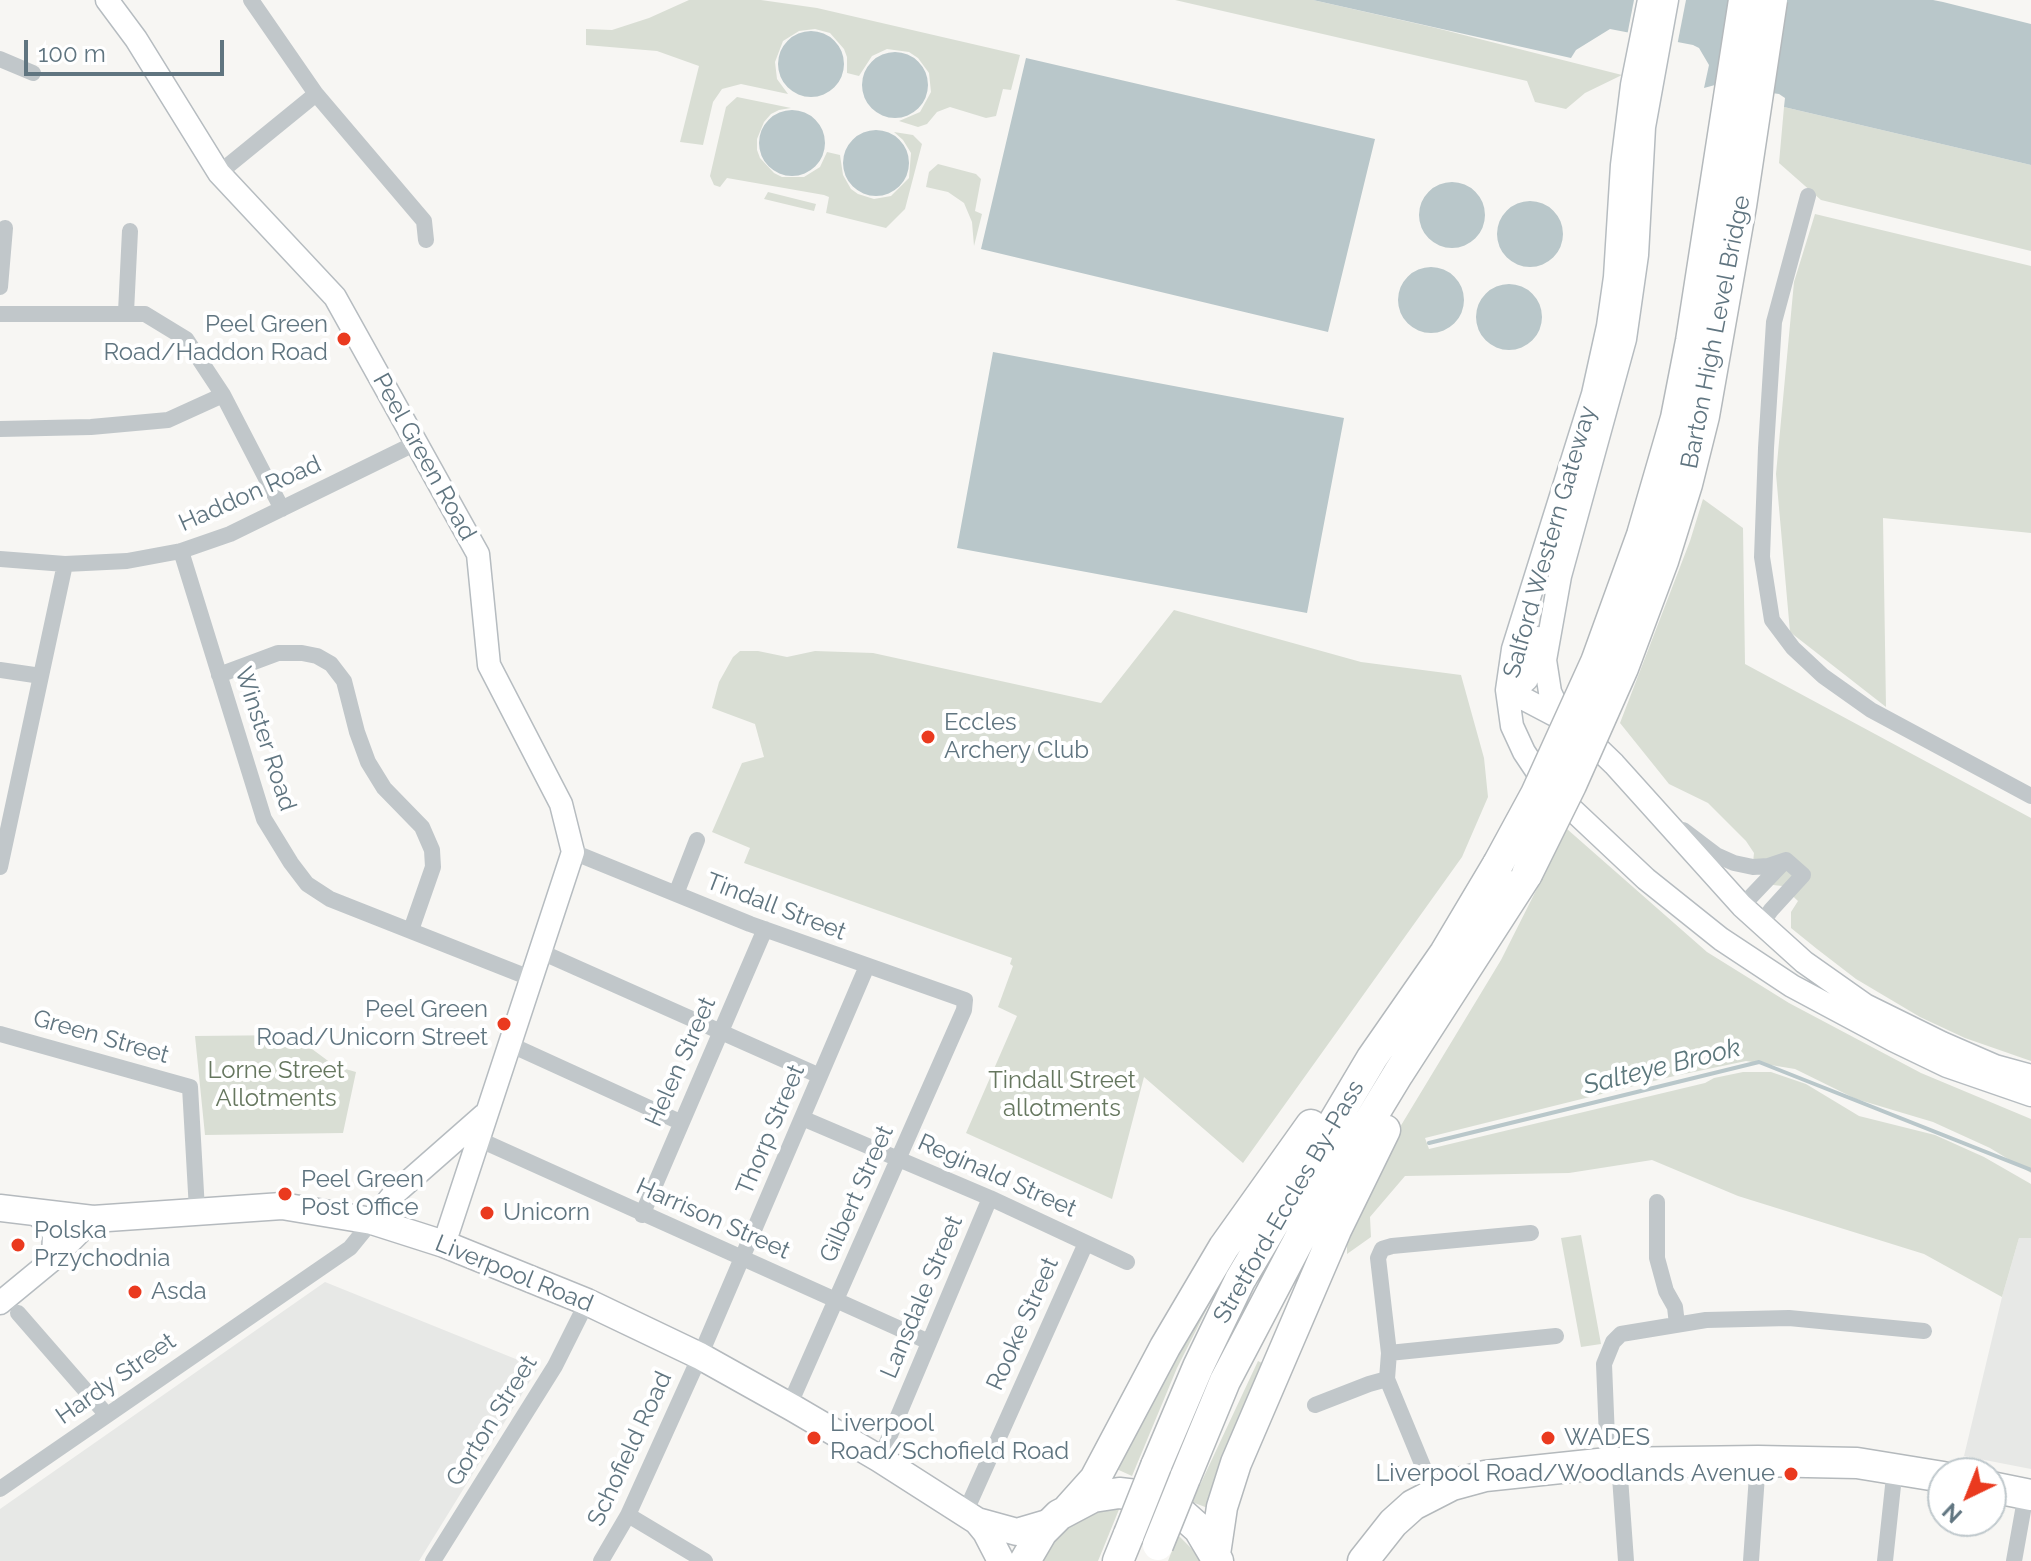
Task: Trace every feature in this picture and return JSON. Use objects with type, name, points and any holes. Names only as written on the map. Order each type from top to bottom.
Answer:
[{"type":"highway","name":"Barton High Level Bridge","points":[[1498,864],[1536,794],[1596,662],[1642,535],[1672,432],[1691,341],[1744,0]]},
{"type":"highway","name":"Barton High Level Bridge","points":[[1527,874],[1623,668],[1663,561],[1687,484],[1704,416],[1772,0]]},
{"type":"highway","name":"Stretford-Eccles By-Pass","points":[[1124,1547],[1198,1367],[1247,1268],[1372,1058],[1445,953],[1498,864]]},
{"type":"highway","name":"Stretford-Eccles By-Pass","points":[[1154,1553],[1225,1381],[1310,1219],[1398,1074],[1527,874]]},
{"type":"highway","points":[[1218,1558],[1222,1507],[1236,1463],[1342,1218],[1370,1157],[1490,934]]},
{"type":"highway","points":[[1025,1561],[1035,1542],[1095,1479],[1192,1300],[1236,1229],[1319,1115],[1445,953]]},
{"type":"highway","points":[[1362,1557],[1403,1514],[1434,1493],[1485,1476],[1613,1463],[1758,1461],[1847,1462],[1927,1474]]},
{"type":"highway","points":[[2007,1490],[2028,1494]]},
{"type":"highway","points":[[1060,1515],[1093,1497],[1119,1493],[1157,1500],[1191,1520],[1218,1558]]},
{"type":"main road","name":"Liverpool Road","points":[[0,1208],[93,1219],[282,1206],[372,1221],[444,1244],[587,1302],[700,1356],[789,1406],[971,1517],[986,1532],[1001,1561]]},
{"type":"main road","name":"Liverpool Road","points":[[971,1517],[1017,1532],[1060,1515]]},
{"type":"street","name":"Peel Green Road","points":[[107,0],[136,39],[219,173],[335,297],[478,554],[489,665],[561,804],[573,852]]},
{"type":"street","points":[[251,0],[316,94],[424,221],[426,240]]},
{"type":"street","name":"Salford Western Gateway","points":[[1649,0],[1637,255],[1625,339],[1560,576],[1547,641],[1545,663],[1554,702],[1742,906],[1804,962],[1865,1005],[1955,1049],[1995,1066],[2031,1076]]},
{"type":"street","name":"Salford Western Gateway","points":[[1667,0],[1649,47],[1622,165],[1615,277],[1593,394],[1513,649],[1507,690],[1508,710],[1515,736],[1546,785],[1646,879],[1748,957],[1823,1004],[1947,1066],[2031,1095]]},
{"type":"street","points":[[0,59],[33,73]]},
{"type":"street","points":[[219,173],[316,94]]},
{"type":"street","points":[[1808,196],[1774,322],[1762,557],[1772,620],[1793,648],[1823,676],[1871,710],[2031,796]]},
{"type":"street","points":[[0,287],[5,228]]},
{"type":"street","points":[[126,312],[130,231]]},
{"type":"street","points":[[0,314],[145,314],[186,339],[223,395],[282,509]]},
{"type":"street","points":[[0,429],[91,427],[168,420],[223,395]]},
{"type":"street","name":"Haddon Road","points":[[0,559],[65,564],[127,561],[181,551],[230,534],[416,443]]},
{"type":"street","name":"Winster Road","points":[[181,551],[264,819],[307,884],[330,899],[530,978]]},
{"type":"street","points":[[0,867],[65,564]]},
{"type":"street","points":[[1507,690],[1516,689],[1527,679],[1545,604],[1560,576]]},
{"type":"street","points":[[219,675],[278,653],[302,653],[317,656],[331,664],[344,681],[368,762],[384,788],[422,827],[432,850],[433,867],[411,930]]},
{"type":"street","points":[[0,670],[41,676]]},
{"type":"street","points":[[1507,690],[1575,726]]},
{"type":"street","points":[[1653,808],[1716,855],[1734,863],[1768,866],[1786,860]]},
{"type":"street","points":[[676,894],[697,840]]},
{"type":"street","points":[[444,1244],[573,852]]},
{"type":"street","name":"Tindall Street","points":[[573,852],[765,929],[965,1000]]},
{"type":"street","points":[[1761,924],[1803,875],[1786,860]]},
{"type":"street","points":[[1742,906],[1786,860]]},
{"type":"street","name":"Helen Street","points":[[642,1215],[765,929]]},
{"type":"street","points":[[539,951],[820,1076]]},
{"type":"street","name":"Thorp Street","points":[[700,1356],[867,966]]},
{"type":"street","name":"Gilbert Street","points":[[789,1406],[964,1010],[965,1000]]},
{"type":"street","name":"Green Street","points":[[0,1034],[190,1087],[197,1210]]},
{"type":"street","points":[[509,1044],[680,1122]]},
{"type":"street","points":[[372,1221],[393,1195],[485,1114]]},
{"type":"street","name":"Reginald Street","points":[[802,1118],[990,1198],[1127,1262]]},
{"type":"street","name":"Harrison Street","points":[[478,1139],[929,1342]]},
{"type":"street","points":[[426,1166],[448,1173],[463,1187]]},
{"type":"street","name":"Lansdale Street","points":[[880,1459],[990,1198]]},
{"type":"street","points":[[1657,1202],[1651,1222],[1657,1258],[1666,1291],[1675,1307],[1677,1324]]},
{"type":"street","points":[[35,1213],[54,1235],[53,1259]]},
{"type":"street","points":[[93,1219],[9,1308],[106,1414]]},
{"type":"street","name":"Hardy Street","points":[[0,1489],[350,1248],[372,1221]]},
{"type":"street","points":[[1434,1493],[1387,1379],[1389,1353],[1378,1258],[1382,1249],[1531,1233]]},
{"type":"street","name":"Rooke Street","points":[[971,1517],[1086,1243]]},
{"type":"street","name":"Gorton Street","points":[[433,1561],[555,1366],[587,1302]]},
{"type":"street","points":[[1626,1561],[1604,1364],[1607,1352],[1621,1334],[1677,1324],[1789,1318],[1924,1331]]},
{"type":"street","points":[[1389,1353],[1556,1336]]},
{"type":"street","name":"Schofield Road","points":[[601,1561],[628,1515],[700,1356]]},
{"type":"street","points":[[1315,1405],[1387,1379]]},
{"type":"street","points":[[1751,1561],[1758,1461]]},
{"type":"street","points":[[1885,1561],[1895,1467]]},
{"type":"street","points":[[2014,1561],[2028,1494]]},
{"type":"street","points":[[628,1515],[705,1561]]},
{"type":"shaded area","points":[[1313,0],[1943,2],[2031,24],[2031,165],[1784,107],[1785,98],[1779,94],[1715,85],[1704,88],[1709,65],[1699,48],[1693,45],[1610,29],[1576,50],[1571,58]]},
{"type":"shaded area","points":[[811,31],[824,34],[834,41],[841,51],[844,64],[841,77],[834,87],[824,94],[811,97],[798,94],[788,87],[781,77],[778,64],[781,51],[788,41],[798,34]]},
{"type":"shaded area","points":[[895,52],[908,55],[918,62],[925,72],[928,85],[925,98],[918,108],[908,115],[895,118],[882,115],[872,108],[865,98],[862,85],[865,72],[872,62],[882,55]]},
{"type":"shaded area","points":[[1026,58],[1375,139],[1328,332],[981,249]]},
{"type":"shaded area","points":[[792,110],[805,113],[815,120],[822,130],[825,143],[822,156],[815,166],[805,173],[792,176],[779,173],[769,166],[762,156],[759,143],[762,130],[769,120],[779,113]]},
{"type":"shaded area","points":[[876,130],[889,133],[899,140],[906,150],[909,163],[906,176],[899,186],[889,193],[876,196],[863,193],[853,186],[846,176],[843,163],[846,150],[853,140],[863,133]]},
{"type":"shaded area","points":[[1452,182],[1465,185],[1475,192],[1482,202],[1485,215],[1482,228],[1475,238],[1465,245],[1452,248],[1439,245],[1429,238],[1422,228],[1419,215],[1422,202],[1429,192],[1439,185]]},
{"type":"shaded area","points":[[1530,201],[1543,204],[1553,211],[1560,221],[1563,234],[1560,247],[1553,257],[1543,264],[1530,267],[1517,264],[1507,257],[1500,247],[1497,234],[1500,221],[1507,211],[1517,204]]},
{"type":"shaded area","points":[[1431,267],[1444,270],[1454,277],[1461,287],[1464,300],[1461,313],[1454,323],[1444,330],[1431,333],[1418,330],[1408,323],[1401,313],[1398,300],[1401,287],[1408,277],[1418,270]]},
{"type":"shaded area","points":[[1509,284],[1522,287],[1532,294],[1539,304],[1542,317],[1539,330],[1532,340],[1522,347],[1509,350],[1496,347],[1486,340],[1479,330],[1476,317],[1479,304],[1486,294],[1496,287]]},
{"type":"shaded area","points":[[993,352],[1344,418],[1307,613],[957,548]]},
{"type":"shaded area","points":[[2019,1238],[2031,1238],[2031,1469],[2007,1464],[2007,1457],[1964,1456]]},
{"type":"shaded area","points":[[325,1282],[538,1368],[419,1561],[0,1561],[0,1509]]},
{"type":"green space","points":[[689,0],[761,0],[817,8],[1020,55],[1011,90],[1003,89],[996,116],[986,118],[950,107],[937,112],[927,124],[918,127],[899,121],[920,112],[931,92],[929,73],[918,58],[909,52],[887,49],[872,56],[859,76],[847,73],[844,49],[830,33],[815,29],[799,31],[783,41],[775,62],[777,79],[788,94],[741,84],[722,89],[713,102],[703,145],[680,142],[699,66],[657,51],[586,45],[586,29],[612,30]]},
{"type":"green space","points":[[1175,0],[1313,0],[1622,75],[1585,93],[1566,109],[1535,102],[1527,81]]},
{"type":"green space","points":[[737,97],[791,108],[771,114],[757,139],[760,158],[774,173],[782,177],[804,177],[820,167],[827,152],[840,155],[843,175],[851,189],[874,199],[891,196],[909,178],[911,153],[894,132],[913,135],[922,144],[905,209],[886,228],[826,213],[829,197],[824,195],[727,178],[720,187],[714,185],[710,176],[726,107]]},
{"type":"green space","points":[[1784,107],[2031,165],[2031,251],[1821,200],[1779,163]]},
{"type":"green space","points":[[938,164],[976,174],[981,179],[975,211],[982,214],[974,246],[972,222],[964,203],[948,192],[926,187],[929,172]]},
{"type":"green space","points":[[768,192],[816,204],[814,211],[764,199]]},
{"type":"green space","points":[[1815,214],[2031,266],[2031,533],[1883,518],[1886,707],[1790,632],[1776,474],[1794,282]]},
{"type":"green space","points":[[1703,499],[1743,528],[1745,664],[2031,818],[2031,1061],[1965,1038],[1920,1017],[1856,979],[1791,928],[1791,912],[1798,901],[1782,886],[1773,885],[1760,873],[1752,872],[1754,853],[1746,841],[1708,803],[1669,784],[1620,723],[1690,541]]},
{"type":"green space","name":"Tindall Street allotments","points":[[1174,610],[1361,662],[1461,675],[1484,758],[1488,797],[1462,857],[1243,1163],[1144,1077],[1112,1199],[966,1133],[1017,1016],[998,1007],[1013,966],[1010,964],[1012,958],[744,863],[750,848],[712,832],[742,763],[764,757],[755,724],[712,708],[719,682],[733,657],[740,651],[787,657],[815,651],[873,653],[1101,703]]},
{"type":"green space","points":[[1567,829],[1707,952],[1789,1003],[1921,1073],[2031,1119],[2031,1173],[1990,1148],[1933,1122],[1856,1099],[1795,1069],[1746,1061],[1425,1138],[1429,1149],[1705,1083],[1714,1078],[1743,1072],[1771,1072],[1806,1084],[1859,1116],[1935,1135],[1984,1157],[2031,1184],[2031,1238],[2019,1238],[2002,1297],[1924,1254],[1738,1196],[1652,1160],[1569,1173],[1405,1176],[1370,1217],[1371,1237],[1347,1254],[1347,1230],[1397,1132],[1501,960]]},
{"type":"green space","name":"Lorne Street Allotments","points":[[293,1035],[335,1066],[356,1072],[343,1133],[205,1135],[195,1036]]},
{"type":"green space","points":[[1581,1235],[1601,1344],[1581,1347],[1561,1238]]},
{"type":"green space","points":[[1218,1287],[1177,1368],[1132,1476],[1110,1466]]},
{"type":"green space","points":[[1258,1361],[1268,1366],[1213,1510],[1192,1502]]},
{"type":"green space","points":[[1120,1507],[1098,1561],[1028,1561],[1073,1516]]},
{"type":"green space","points":[[1178,1535],[1192,1549],[1201,1561],[1168,1561]]},
{"type":"pier","points":[[1634,0],[1686,0],[1677,46],[1627,36]]},
{"type":"waterway","name":"Salteye Brook","points":[[1429,1143],[1759,1062],[2031,1170]]},
{"type":"place","name":"Peel Green Road/Haddon Road","points":[[344,339]]},
{"type":"place","name":"Eccles Archery Club","points":[[928,737]]},
{"type":"place","name":"Peel Green Road/Unicorn Street","points":[[504,1024]]},
{"type":"place","name":"Peel Green Post Office","points":[[285,1194]]},
{"type":"place","name":"Unicorn","points":[[487,1213]]},
{"type":"place","name":"Polska Przychodnia","points":[[18,1245]]},
{"type":"place","name":"Asda","points":[[135,1292]]},
{"type":"place","name":"Liverpool Road/Schofield Road","points":[[814,1438]]},
{"type":"place","name":"WADES","points":[[1548,1438]]},
{"type":"place","name":"Liverpool Road/Woodlands Avenue","points":[[1791,1474]]}]
